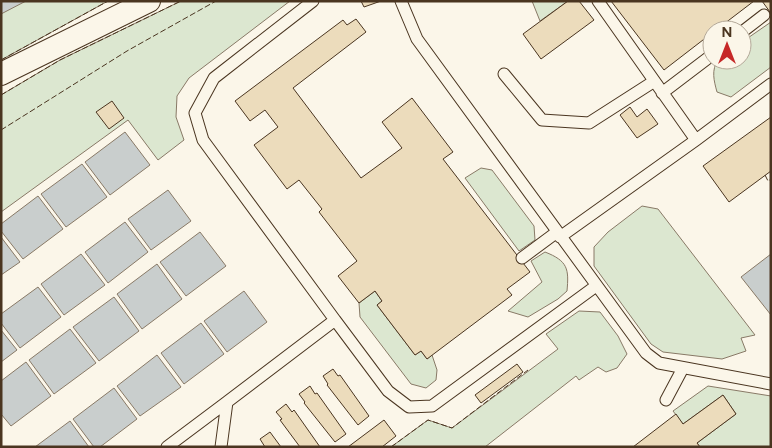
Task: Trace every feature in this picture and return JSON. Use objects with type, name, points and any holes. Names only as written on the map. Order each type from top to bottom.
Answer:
[{"type":"street","points":[[1,74],[149,1]]},
{"type":"lane","points":[[313,1],[214,78],[194,113],[203,140],[388,391],[409,407],[432,406],[596,286]]},
{"type":"lane","points":[[401,1],[417,39],[646,353],[658,363],[771,384]]},
{"type":"lane","points":[[598,1],[653,82],[696,140]]},
{"type":"lane","points":[[752,25],[764,16]]},
{"type":"lane","points":[[662,94],[702,63]]},
{"type":"lane","points":[[504,74],[542,120],[589,123],[653,82]]},
{"type":"lane","points":[[522,258],[559,235],[696,140],[771,84]]},
{"type":"lane","points":[[167,447],[335,320]]},
{"type":"lane","points":[[666,400],[684,368]]},
{"type":"lane","points":[[221,447],[227,402]]},
{"type":"green space","points":[[1,1],[108,1],[1,60]]},
{"type":"green space","points":[[181,1],[290,1],[189,78],[177,96],[176,117],[184,140],[158,160],[128,120],[1,212],[1,95],[60,60]]},
{"type":"green space","points":[[532,1],[568,1],[540,21]]},
{"type":"green space","points":[[771,22],[771,67],[731,97],[717,92],[714,80],[714,70],[752,70],[752,35]]},
{"type":"green space","points":[[481,168],[492,170],[534,226],[535,240],[519,251],[465,178]]},
{"type":"green space","points":[[642,206],[658,209],[755,335],[741,338],[746,351],[722,359],[663,352],[651,344],[594,266],[594,247],[608,232]]},
{"type":"green space","points":[[545,252],[563,262],[568,277],[567,291],[558,299],[528,317],[508,311],[542,282],[531,261]]},
{"type":"green space","points":[[375,291],[382,301],[377,305],[415,355],[421,351],[427,359],[432,355],[437,370],[436,380],[426,388],[411,384],[360,317],[359,303]]},
{"type":"green space","points":[[579,311],[600,312],[618,336],[627,354],[617,368],[606,372],[598,367],[579,380],[576,376],[485,447],[391,447],[428,420],[452,428],[558,349],[546,334]]},
{"type":"green space","points":[[708,386],[771,396],[771,447],[700,447],[697,443],[736,414],[723,395],[683,424],[673,411]]},
{"type":"shaded area","points":[[1,1],[26,1],[1,14]]},
{"type":"shaded area","points":[[125,132],[150,165],[110,195],[85,162]]},
{"type":"shaded area","points":[[82,164],[107,197],[66,227],[41,194]]},
{"type":"shaded area","points":[[168,190],[191,221],[151,250],[128,219]]},
{"type":"shaded area","points":[[38,196],[63,229],[23,259],[1,231],[1,224]]},
{"type":"shaded area","points":[[125,222],[148,252],[108,283],[85,252]]},
{"type":"shaded area","points":[[200,232],[226,266],[186,296],[160,262]]},
{"type":"shaded area","points":[[1,237],[20,262],[1,275]]},
{"type":"shaded area","points":[[81,254],[105,285],[64,315],[41,284]]},
{"type":"shaded area","points":[[771,254],[771,315],[741,277]]},
{"type":"shaded area","points":[[157,264],[182,299],[142,329],[117,294]]},
{"type":"shaded area","points":[[38,287],[61,317],[20,348],[1,323],[1,314]]},
{"type":"shaded area","points":[[244,291],[267,322],[227,352],[204,321]]},
{"type":"shaded area","points":[[114,297],[139,331],[99,361],[73,327]]},
{"type":"shaded area","points":[[201,323],[224,354],[184,384],[161,353]]},
{"type":"shaded area","points":[[70,329],[96,363],[54,394],[29,360]]},
{"type":"shaded area","points":[[1,330],[17,350],[1,362]]},
{"type":"shaded area","points":[[157,355],[181,387],[140,416],[117,386]]},
{"type":"shaded area","points":[[26,362],[51,396],[11,426],[1,414],[1,381]]},
{"type":"shaded area","points":[[114,388],[137,419],[100,447],[94,447],[73,419]]},
{"type":"shaded area","points":[[70,421],[89,447],[35,447]]},
{"type":"building","points":[[361,1],[381,1],[364,7]]},
{"type":"building","points":[[568,1],[579,1],[594,20],[541,59],[523,34]]},
{"type":"building","points":[[611,1],[754,1],[729,20],[702,20],[702,41],[664,70]]},
{"type":"building","points":[[762,1],[771,1],[770,12]]},
{"type":"building","points":[[356,19],[366,32],[293,88],[361,178],[402,148],[382,122],[412,98],[453,152],[443,159],[530,272],[507,289],[512,295],[427,359],[421,351],[415,355],[377,305],[382,301],[375,291],[359,303],[338,276],[357,261],[319,212],[322,209],[299,180],[287,189],[254,145],[278,127],[265,110],[250,121],[235,101],[343,20],[347,25]]},
{"type":"building","points":[[112,101],[124,118],[109,129],[96,112]]},
{"type":"building","points":[[630,107],[637,117],[647,109],[658,124],[637,138],[620,115]]},
{"type":"building","points":[[771,117],[771,171],[729,202],[703,166]]},
{"type":"building","points":[[517,364],[523,372],[481,403],[475,395]]},
{"type":"building","points":[[333,369],[338,376],[340,375],[369,416],[358,425],[327,385],[323,376]]},
{"type":"building","points":[[310,386],[346,434],[335,442],[299,394]]},
{"type":"building","points":[[723,395],[736,414],[697,443],[700,447],[633,447],[676,414],[683,424]]},
{"type":"building","points":[[286,404],[292,412],[294,410],[320,447],[300,447],[276,412]]},
{"type":"building","points":[[384,420],[396,436],[382,447],[348,447]]},
{"type":"building","points":[[270,432],[281,447],[265,447],[260,439]]},
{"type":"fence","points":[[1,60],[108,1]]},
{"type":"fence","points":[[1,95],[60,60],[181,1]]},
{"type":"fence","points":[[1,130],[127,51],[216,1]]},
{"type":"fence","points":[[765,175],[768,181],[771,179]]},
{"type":"fence","points":[[391,447],[428,420],[452,428],[528,370]]}]
